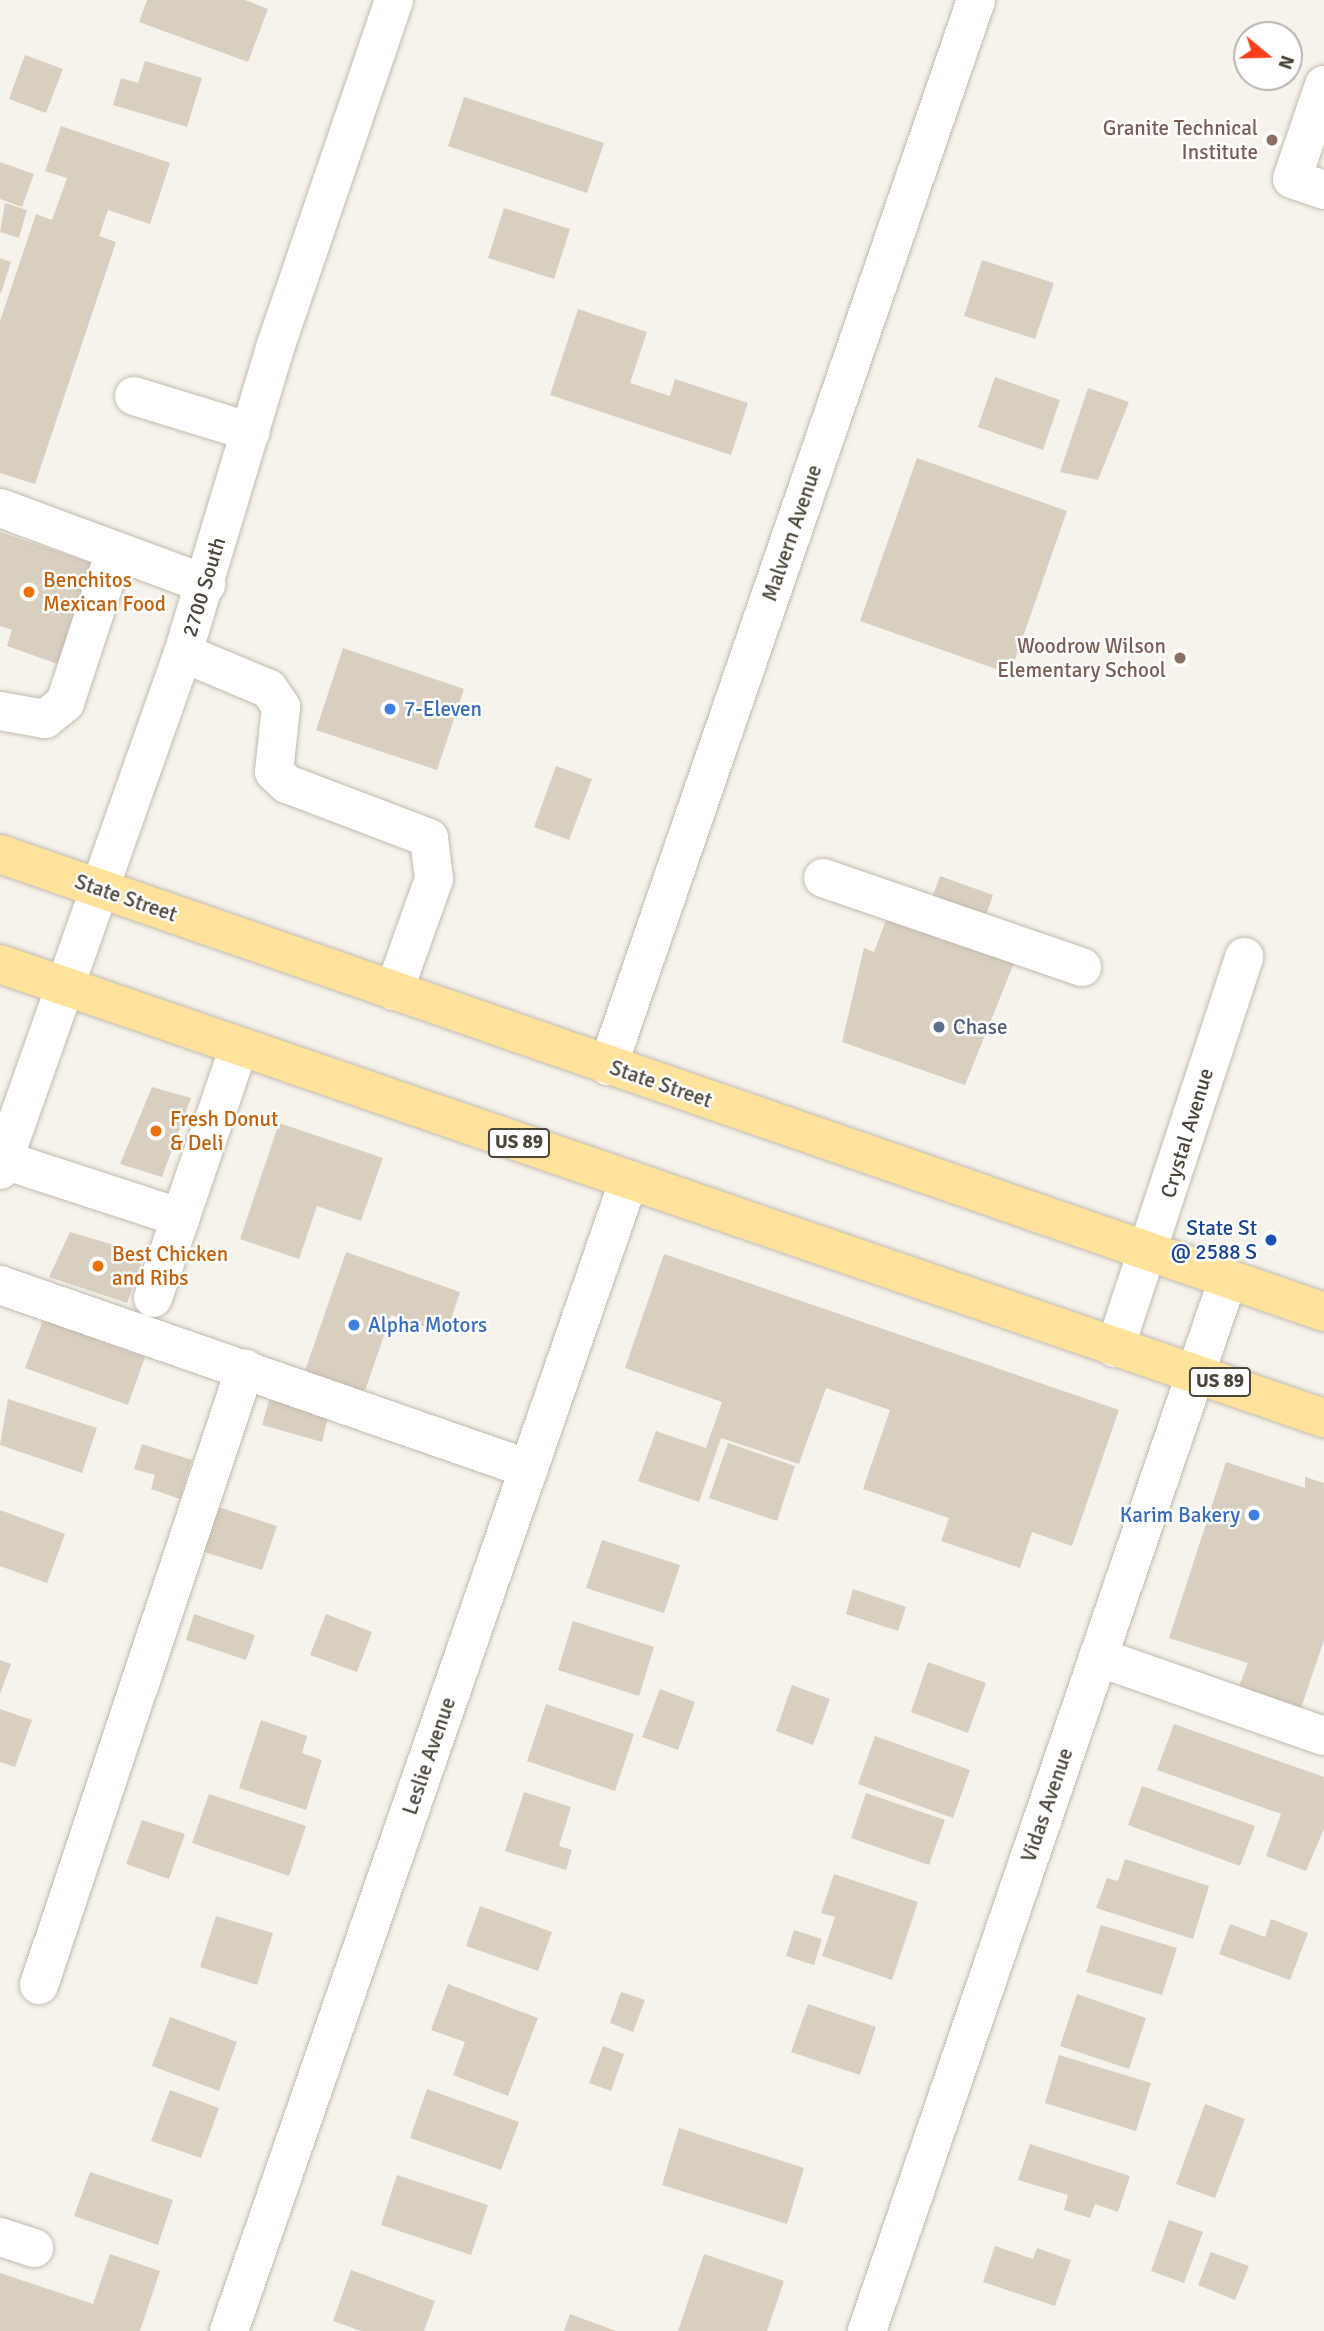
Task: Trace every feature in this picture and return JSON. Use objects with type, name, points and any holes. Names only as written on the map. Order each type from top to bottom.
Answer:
[{"type":"main road","name":"State Street","points":[[0,854],[1324,1312]]},
{"type":"main road","name":"US 89","points":[[0,964],[1324,1418]]},
{"type":"street","name":"2700 South","points":[[2,1165],[102,889],[183,653],[251,432],[394,0]]},
{"type":"street","name":"Malvern Avenue","points":[[608,1066],[976,0]]},
{"type":"street","points":[[1324,85],[1292,179],[1324,190]]},
{"type":"street","points":[[134,396],[251,432]]},
{"type":"street","points":[[0,508],[205,584]]},
{"type":"street","points":[[1,711],[45,719],[65,703],[115,551]]},
{"type":"street","points":[[183,653],[269,689],[281,707],[274,772],[287,784],[429,838],[434,879],[394,991]]},
{"type":"street","points":[[823,878],[1082,967]]},
{"type":"street","name":"Crystal Avenue","points":[[1115,1348],[1149,1253],[1244,957]]},
{"type":"street","points":[[153,1298],[239,1047]]},
{"type":"street","points":[[2,1165],[181,1219]]},
{"type":"street","name":"Leslie Avenue","points":[[229,2331],[629,1180]]},
{"type":"street","name":"Vidas Avenue","points":[[867,2331],[1228,1279]]},
{"type":"street","points":[[0,1285],[529,1469]]},
{"type":"street","points":[[39,1985],[245,1369]]},
{"type":"street","points":[[1098,1657],[1324,1735]]},
{"type":"building","points":[[147,0],[245,0],[268,9],[248,62],[139,22]]},
{"type":"building","points":[[25,55],[63,69],[46,113],[9,99]]},
{"type":"building","points":[[145,61],[202,78],[187,127],[113,105],[121,78],[138,83]]},
{"type":"building","points":[[464,97],[604,143],[587,193],[448,146]]},
{"type":"building","points":[[61,126],[170,163],[150,224],[108,210],[99,236],[116,242],[35,484],[0,473],[0,321],[36,214],[52,220],[67,178],[45,171]]},
{"type":"building","points":[[0,162],[34,174],[22,207],[0,199]]},
{"type":"building","points":[[5,203],[27,210],[19,238],[0,232]]},
{"type":"building","points":[[504,208],[570,229],[554,279],[488,258]]},
{"type":"building","points":[[0,258],[11,262],[1,293],[0,293]]},
{"type":"building","points":[[982,260],[1054,283],[1035,339],[964,316]]},
{"type":"building","points":[[578,309],[647,332],[630,383],[670,396],[675,379],[748,403],[731,455],[550,395]]},
{"type":"building","points":[[995,377],[1060,400],[1043,450],[978,427]]},
{"type":"building","points":[[1088,388],[1129,402],[1098,480],[1060,472]]},
{"type":"building","points":[[917,458],[1067,511],[1010,674],[860,621]]},
{"type":"building","points":[[0,532],[98,565],[63,666],[7,646],[12,630],[0,626]]},
{"type":"building","name":"7-Eleven","points":[[343,648],[464,689],[437,770],[316,730]]},
{"type":"building","points":[[556,766],[592,779],[569,840],[534,827]]},
{"type":"building","points":[[940,876],[993,895],[974,949],[1014,963],[965,1085],[842,1042],[864,948],[874,952],[886,920],[920,932]]},
{"type":"building","name":"Fresh Donut & Deli","points":[[152,1087],[191,1098],[162,1177],[120,1164]]},
{"type":"building","points":[[279,1123],[383,1158],[361,1221],[317,1206],[299,1259],[240,1239]]},
{"type":"building","name":"Best Chicken and Ribs","points":[[70,1232],[145,1254],[127,1303],[49,1277]]},
{"type":"building","name":"Alpha Motors","points":[[346,1252],[460,1292],[446,1334],[391,1315],[365,1391],[305,1371]]},
{"type":"building","points":[[664,1254],[1119,1410],[1072,1546],[1032,1532],[1020,1568],[941,1541],[949,1518],[863,1489],[890,1410],[826,1388],[799,1464],[721,1438],[699,1502],[638,1481],[656,1431],[706,1448],[722,1402],[625,1368]]},
{"type":"building","points":[[43,1320],[145,1357],[128,1405],[25,1368]]},
{"type":"building","points":[[270,1397],[329,1413],[322,1442],[262,1425]]},
{"type":"building","points":[[8,1399],[97,1428],[82,1473],[0,1445]]},
{"type":"building","points":[[728,1443],[795,1466],[777,1521],[709,1498]]},
{"type":"building","points":[[142,1444],[192,1460],[180,1499],[151,1489],[155,1475],[134,1469]]},
{"type":"building","points":[[1226,1462],[1305,1488],[1305,1477],[1324,1483],[1324,1640],[1300,1711],[1237,1691],[1248,1663],[1169,1638]]},
{"type":"building","points":[[215,1506],[277,1526],[262,1570],[201,1551]]},
{"type":"building","points":[[0,1510],[65,1534],[47,1583],[0,1566]]},
{"type":"building","points":[[602,1540],[680,1565],[664,1613],[586,1588]]},
{"type":"building","points":[[853,1589],[906,1607],[898,1631],[846,1614]]},
{"type":"building","points":[[194,1614],[255,1635],[246,1660],[186,1640]]},
{"type":"building","points":[[326,1614],[372,1632],[357,1672],[310,1655]]},
{"type":"building","points":[[573,1621],[654,1647],[639,1696],[558,1670]]},
{"type":"building","points":[[0,1660],[11,1664],[0,1694]]},
{"type":"building","points":[[928,1662],[986,1683],[968,1733],[911,1712]]},
{"type":"building","points":[[792,1685],[830,1699],[813,1745],[776,1731]]},
{"type":"building","points":[[660,1689],[695,1702],[678,1750],[642,1737]]},
{"type":"building","points":[[546,1704],[634,1734],[615,1791],[527,1761]]},
{"type":"building","points":[[0,1709],[32,1720],[15,1767],[0,1762]]},
{"type":"building","points":[[261,1720],[307,1736],[302,1753],[322,1760],[306,1810],[239,1788]]},
{"type":"building","points":[[1174,1724],[1324,1777],[1324,1829],[1306,1871],[1266,1856],[1281,1814],[1157,1770]]},
{"type":"building","points":[[875,1736],[970,1770],[953,1818],[858,1784]]},
{"type":"building","points":[[1142,1786],[1255,1826],[1240,1866],[1128,1825]]},
{"type":"building","points":[[524,1792],[571,1807],[559,1846],[572,1850],[566,1870],[505,1851]]},
{"type":"building","points":[[866,1793],[945,1820],[929,1865],[851,1838]]},
{"type":"building","points":[[209,1794],[306,1826],[289,1876],[192,1843]]},
{"type":"building","points":[[142,1820],[185,1834],[169,1879],[126,1864]]},
{"type":"building","points":[[1125,1859],[1209,1886],[1193,1939],[1096,1908],[1107,1878],[1118,1881]]},
{"type":"building","points":[[834,1874],[918,1902],[892,1980],[822,1956],[835,1917],[821,1913]]},
{"type":"building","points":[[480,1906],[552,1932],[538,1971],[466,1946]]},
{"type":"building","points":[[216,1916],[273,1933],[257,1985],[200,1967]]},
{"type":"building","points":[[1271,1919],[1308,1933],[1290,1980],[1219,1954],[1230,1924],[1265,1937]]},
{"type":"building","points":[[1101,1925],[1177,1948],[1162,1995],[1086,1972]]},
{"type":"building","points":[[794,1930],[822,1939],[814,1965],[786,1956]]},
{"type":"building","points":[[448,1984],[538,2018],[508,2096],[453,2075],[465,2042],[431,2030]]},
{"type":"building","points":[[621,1992],[645,2000],[633,2032],[610,2023]]},
{"type":"building","points":[[1077,1994],[1146,2018],[1129,2069],[1060,2046]]},
{"type":"building","points":[[808,2004],[876,2027],[860,2075],[791,2052]]},
{"type":"building","points":[[170,2017],[237,2042],[219,2091],[152,2066]]},
{"type":"building","points":[[603,2046],[624,2054],[611,2091],[589,2083]]},
{"type":"building","points":[[1059,2055],[1151,2083],[1136,2131],[1045,2103]]},
{"type":"building","points":[[427,2089],[519,2122],[501,2170],[410,2138]]},
{"type":"building","points":[[170,2090],[219,2108],[201,2158],[151,2141]]},
{"type":"building","points":[[1205,2104],[1245,2119],[1215,2198],[1176,2184]]},
{"type":"building","points":[[679,2128],[804,2168],[787,2224],[662,2185]]},
{"type":"building","points":[[1030,2144],[1130,2176],[1118,2212],[1095,2204],[1090,2218],[1064,2210],[1068,2195],[1018,2180]]},
{"type":"building","points":[[90,2172],[173,2200],[158,2245],[74,2216]]},
{"type":"building","points":[[397,2175],[488,2205],[471,2255],[381,2225]]},
{"type":"building","points":[[1169,2220],[1203,2232],[1184,2283],[1151,2271]]},
{"type":"building","points":[[995,2246],[1033,2259],[1037,2248],[1071,2260],[1055,2306],[983,2282]]},
{"type":"building","points":[[1211,2252],[1249,2266],[1235,2300],[1198,2285]]},
{"type":"building","points":[[110,2254],[160,2271],[140,2331],[0,2331],[0,2273],[93,2304]]},
{"type":"building","points":[[704,2254],[784,2281],[767,2331],[678,2331]]},
{"type":"building","points":[[351,2270],[435,2301],[424,2331],[361,2331],[333,2321]]},
{"type":"building","points":[[570,2314],[616,2331],[564,2331]]},
{"type":"place","name":"Granite Technical Institute","points":[[1272,140]]},
{"type":"place","name":"Benchitos Mexican Food","points":[[29,592]]},
{"type":"place","name":"Woodrow Wilson Elementary School","points":[[1180,658]]},
{"type":"place","name":"7-Eleven","points":[[390,709]]},
{"type":"place","name":"Chase","points":[[939,1027]]},
{"type":"place","name":"Fresh Donut & Deli","points":[[156,1131]]},
{"type":"place","name":"State St @ 2588 S","points":[[1271,1240]]},
{"type":"place","name":"Best Chicken and Ribs","points":[[98,1266]]},
{"type":"place","name":"Alpha Motors","points":[[354,1325]]},
{"type":"place","name":"Karim Bakery","points":[[1254,1515]]}]
